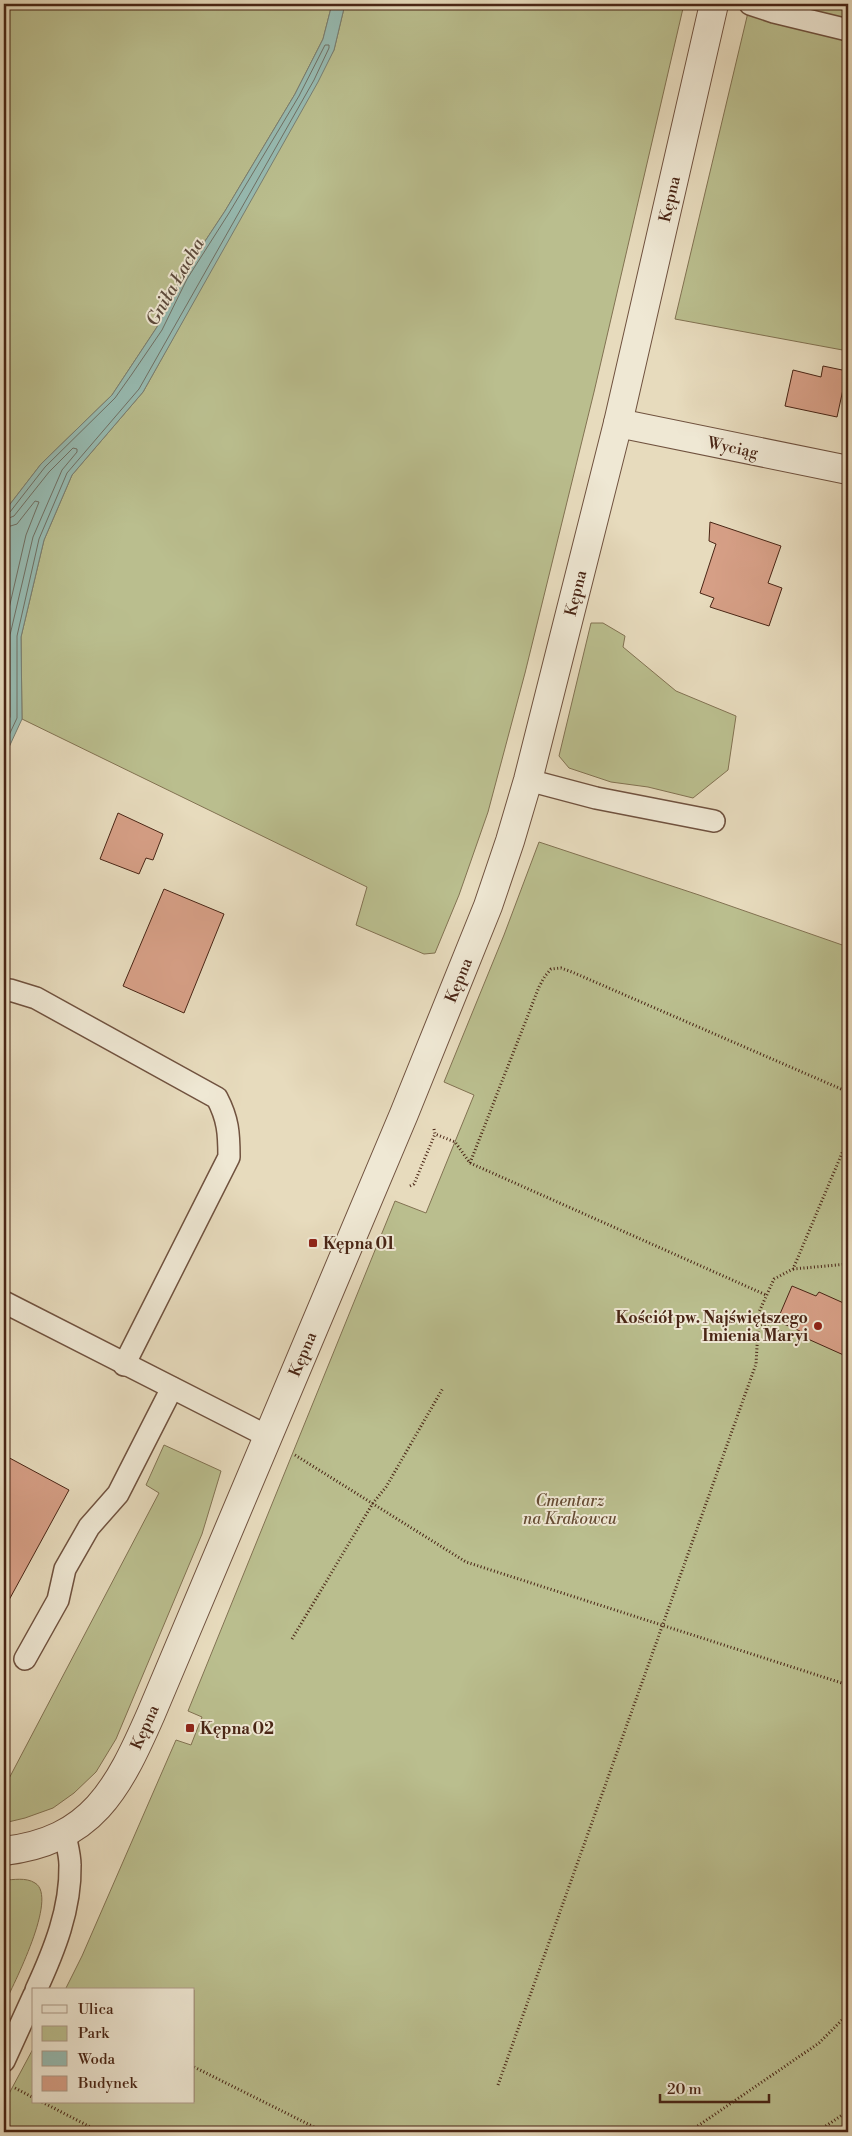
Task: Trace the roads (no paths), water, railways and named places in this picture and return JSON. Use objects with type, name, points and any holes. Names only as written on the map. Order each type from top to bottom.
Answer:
[{"type":"street","name":"Kępna","points":[[4,1852],[32,1847],[65,1835],[84,1821],[100,1804],[115,1783],[134,1751],[488,906],[528,780],[618,423],[714,4]]},
{"type":"street","name":"Wyciąg","points":[[618,423],[848,470]]},
{"type":"lane","points":[[750,4],[774,12],[848,30]]},
{"type":"lane","points":[[528,780],[596,798],[714,821]]},
{"type":"lane","points":[[4,992],[10,990],[36,998],[217,1098],[226,1115],[229,1157],[124,1365]]},
{"type":"lane","points":[[4,1302],[124,1365],[267,1436]]},
{"type":"lane","points":[[25,1659],[58,1600],[65,1569],[89,1527],[118,1494],[172,1388]]},
{"type":"lane","points":[[37,1988],[53,1952],[69,1894],[71,1864],[65,1835]]},
{"type":"lane","points":[[4,2061],[32,1999]]},
{"type":"water","name":"Gniła Łacha","points":[[332,4],[345,4],[334,50],[318,82],[143,392],[72,475],[44,540],[21,637],[22,719],[4,758],[4,512],[41,464],[112,395],[157,327],[182,276],[225,211],[295,94],[323,39]]},
{"type":"place","name":"Kępna 01","points":[[313,1243]]},
{"type":"place","name":"Kościół pw. Najświętszego Imienia Maryi","points":[[818,1326]]},
{"type":"place","name":"Kępna 02","points":[[190,1728]]},
{"type":"park label","name":"Cmentarz na Krakowcu","points":[[570,1509]]}]
